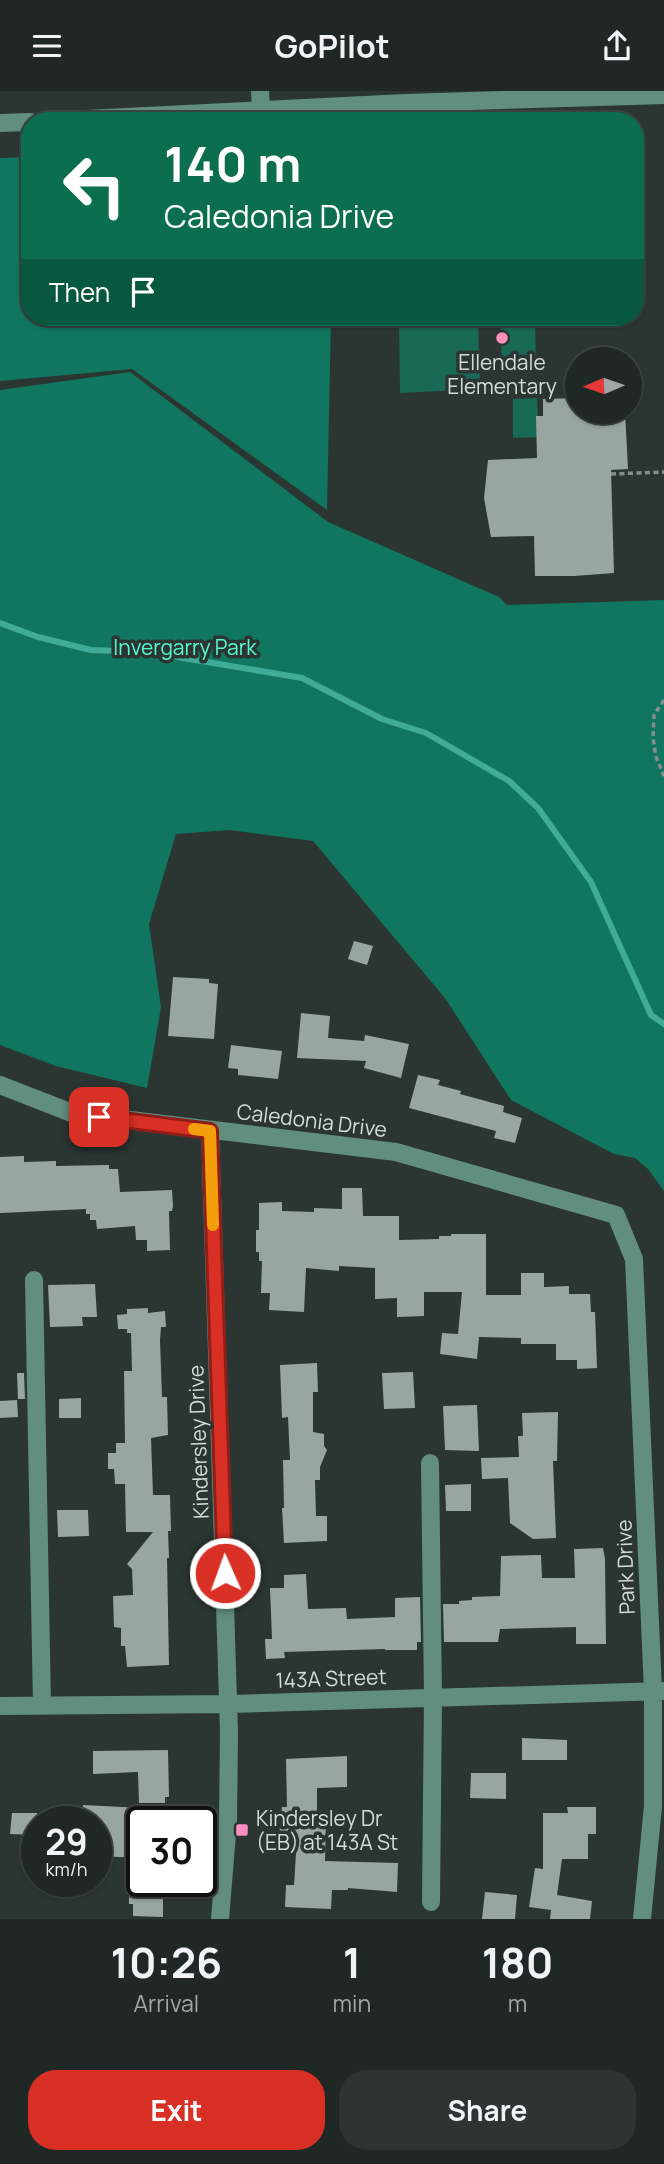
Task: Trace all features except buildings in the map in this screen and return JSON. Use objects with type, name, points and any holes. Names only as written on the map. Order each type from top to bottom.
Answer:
[{"type":"street","points":[[260,91],[261,110]]},
{"type":"street","points":[[222,112],[664,95]]},
{"type":"street","points":[[0,123],[21,122]]},
{"type":"street","name":"Caledonia Drive","points":[[0,1085],[72,1113],[396,1152],[616,1215]]},
{"type":"street","name":"Kindersley Drive","points":[[210,1131],[229,1705],[228,1822],[220,1919]]},
{"type":"street","name":"Park Drive","points":[[616,1215],[634,1259],[659,1691],[653,1805],[642,1919]]},
{"type":"street","points":[[34,1280],[42,1705]]},
{"type":"street","points":[[430,1464],[432,1902]]},
{"type":"street","name":"143A Street","points":[[0,1706],[229,1705],[659,1691]]},
{"type":"path","points":[[611,474],[664,472]]},
{"type":"path","points":[[664,700],[654,716],[653,738],[656,757],[664,776]]},
{"type":"green space","points":[[21,157],[21,326],[331,326],[327,510],[132,369],[0,381],[0,158]]},
{"type":"green space","points":[[399,326],[478,326],[480,389],[400,393]]},
{"type":"green space","points":[[500,326],[535,326],[536,364],[502,366]]},
{"type":"green space","name":"Invergarry Park","points":[[130,372],[328,522],[499,597],[507,605],[664,600],[664,1191],[648,1169],[635,1158],[614,1154],[511,1100],[445,998],[313,841],[230,830],[176,834],[149,924],[161,1007],[147,1088],[56,1066],[0,1045],[0,390]]},
{"type":"green space","points":[[537,398],[539,437],[513,438],[513,399]]},
{"type":"waterway","points":[[0,623],[38,637],[91,650],[148,652],[302,678],[382,719],[426,733],[509,781],[538,808],[591,882],[651,1015],[664,1024]]},
{"type":"slow traffic","points":[[194,1129],[210,1131],[213,1225]]},
{"type":"place","name":"Ellendale Elementary","points":[[502,338]]},
{"type":"place","name":"Kindersley Dr (EB) at 143A St","points":[[242,1830]]},
{"type":"route","points":[[99,1117],[210,1131],[225,1573]]}]
